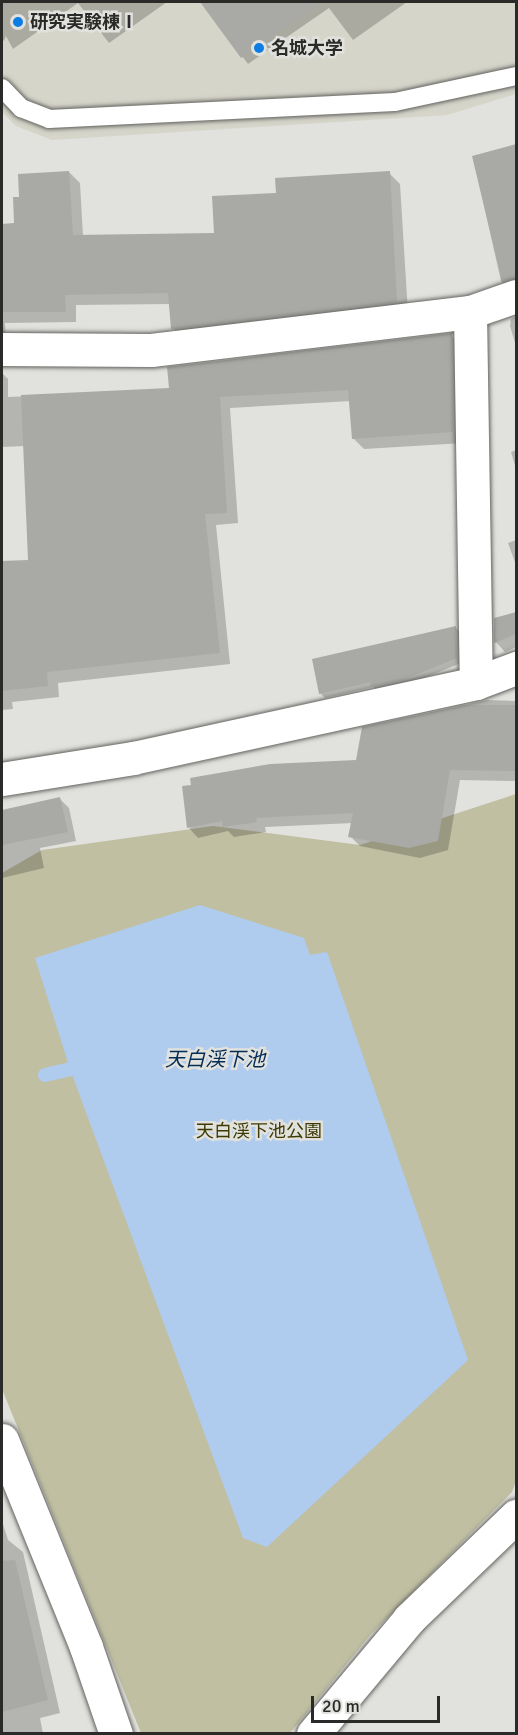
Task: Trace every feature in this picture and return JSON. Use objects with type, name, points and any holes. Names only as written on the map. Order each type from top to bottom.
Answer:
[{"type":"street","points":[[2,349],[151,350],[470,312],[516,296]]},
{"type":"street","points":[[470,312],[476,683]]},
{"type":"street","points":[[2,779],[133,758],[476,683],[516,668]]},
{"type":"street","points":[[2,1440],[86,1647],[116,1734]]},
{"type":"street","points":[[313,1734],[409,1619],[516,1516]]},
{"type":"lane","points":[[2,88],[21,108],[49,119],[395,102],[516,76]]},
{"type":"shaded area","name":"名城大学","points":[[2,2],[516,2],[516,94],[447,115],[52,140],[16,126],[2,112]]},
{"type":"green space","name":"天白渓下池公園","points":[[516,794],[516,1481],[512,1492],[371,1634],[290,1733],[141,1733],[2,1389],[2,873],[42,850],[213,826],[360,845]]},
{"type":"water","name":"天白渓下池","points":[[200,905],[304,938],[310,955],[327,952],[468,1360],[267,1547],[243,1538],[70,1069],[35,958]]},
{"type":"building","points":[[200,2],[321,2],[241,58]]},
{"type":"building","points":[[516,144],[516,278],[502,281],[472,156]]},
{"type":"building","points":[[69,171],[73,235],[214,233],[212,196],[276,193],[275,178],[390,171],[397,302],[171,329],[168,293],[65,295],[66,312],[2,312],[2,224],[14,223],[13,197],[19,197],[18,174]]},
{"type":"building","points":[[452,333],[453,432],[352,439],[348,390],[220,397],[227,513],[205,514],[220,653],[47,672],[48,686],[2,691],[2,561],[28,560],[21,395],[169,388],[167,367]]},
{"type":"building","points":[[516,612],[516,634],[494,643],[494,618]]},
{"type":"building","points":[[456,626],[457,658],[403,680],[370,687],[371,682],[319,694],[312,659]]},
{"type":"building","points":[[465,705],[516,705],[516,771],[450,770],[438,841],[409,848],[348,837],[353,813],[256,818],[257,822],[223,827],[222,821],[187,828],[182,786],[191,785],[190,778],[270,764],[356,760],[362,727]]},
{"type":"building","points":[[60,797],[68,832],[2,845],[2,810]]},
{"type":"building","points":[[15,1560],[48,1700],[2,1712],[2,1561]]},
{"type":"waterway","points":[[45,1075],[70,1069]]},
{"type":"place","name":"研究実験棟Ⅰ","points":[[18,22]]},
{"type":"place","name":"名城大学","points":[[259,48]]}]
